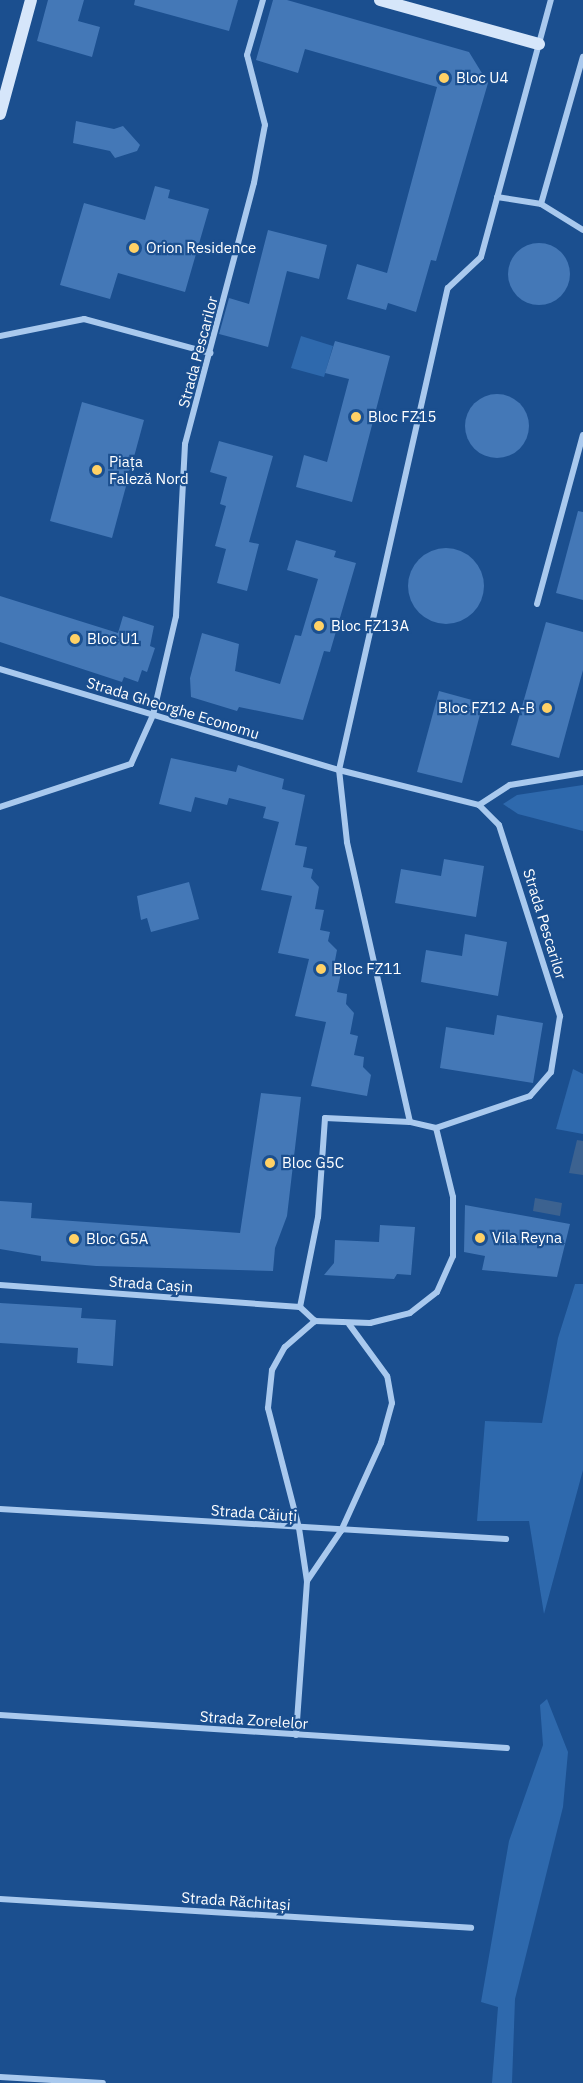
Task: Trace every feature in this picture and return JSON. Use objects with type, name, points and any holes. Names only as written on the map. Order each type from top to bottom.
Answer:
[{"type":"street","points":[[0,114],[31,0]]},
{"type":"street","name":"Strada Pescarilor","points":[[0,807],[131,764],[153,715],[176,616],[185,444],[210,353],[265,125],[247,55],[263,0]]},
{"type":"street","points":[[380,0],[539,44]]},
{"type":"street","points":[[410,1122],[347,842],[339,770],[448,288],[481,257],[552,0]]},
{"type":"street","points":[[542,204],[583,57]]},
{"type":"street","points":[[497,197],[542,204],[583,230]]},
{"type":"street","points":[[0,336],[84,319],[210,353]]},
{"type":"street","points":[[537,604],[583,435]]},
{"type":"street","name":"Strada Gheorghe Economu","points":[[0,669],[339,770]]},
{"type":"street","points":[[339,770],[479,805],[510,785],[583,773]]},
{"type":"street","name":"Strada Pescarilor","points":[[436,1128],[530,1096],[551,1072],[558,1051],[560,1016],[529,912],[499,825],[479,805]]},
{"type":"street","points":[[325,1118],[410,1122],[436,1128],[453,1197],[453,1256],[437,1292],[410,1313],[348,1324],[315,1321],[300,1307],[318,1217],[325,1118]]},
{"type":"street","name":"Strada Cașin","points":[[0,1285],[300,1307]]},
{"type":"street","points":[[296,1735],[307,1581],[299,1528],[268,1408],[272,1370],[285,1347],[315,1321]]},
{"type":"street","points":[[307,1581],[341,1531],[381,1443],[392,1403],[387,1376],[348,1324]]},
{"type":"street","name":"Strada Căiuți","points":[[0,1509],[506,1539]]},
{"type":"street","name":"Strada Zorelelor","points":[[0,1715],[507,1748]]},
{"type":"street","name":"Strada Răchitași","points":[[0,1899],[471,1928]]},
{"type":"street","points":[[0,2077],[103,2083]]},
{"type":"shaded area","points":[[301,336],[333,346],[324,377],[291,368]]},
{"type":"shaded area","points":[[583,785],[583,831],[518,814],[503,804],[517,795]]},
{"type":"shaded area","points":[[573,1069],[583,1074],[583,1134],[556,1129]]},
{"type":"shaded area","points":[[577,1140],[583,1141],[583,1175],[569,1173]]},
{"type":"shaded area","points":[[535,1198],[562,1203],[560,1216],[533,1211]]},
{"type":"shaded area","points":[[575,1284],[583,1284],[583,1470],[544,1614],[529,1521],[477,1521],[485,1421],[542,1423],[558,1338]]},
{"type":"shaded area","points":[[547,1699],[568,1752],[563,1807],[515,1999],[512,2083],[492,2083],[498,2007],[481,2002],[509,1841],[543,1745],[540,1705]]},
{"type":"building","points":[[48,0],[84,0],[78,21],[100,27],[92,57],[37,41]]},
{"type":"building","points":[[135,0],[238,0],[229,31],[134,5]]},
{"type":"building","name":"Bloc U4","points":[[273,0],[287,0],[469,52],[488,83],[436,261],[431,260],[416,312],[388,303],[386,310],[347,299],[357,264],[387,273],[437,87],[305,49],[298,73],[256,60]]},
{"type":"building","points":[[76,121],[114,129],[123,126],[140,145],[137,151],[115,158],[110,151],[73,143]]},
{"type":"building","name":"Orion Residence","points":[[155,186],[170,190],[168,198],[209,209],[185,292],[118,273],[110,299],[60,285],[84,203],[145,220]]},
{"type":"building","points":[[268,230],[327,245],[319,279],[287,271],[268,347],[219,334],[229,298],[249,304]]},
{"type":"building","points":[[539,243],[556,248],[561,252],[565,257],[570,274],[565,291],[561,296],[556,300],[539,305],[522,300],[517,296],[513,291],[508,274],[513,257],[517,252],[522,248]]},
{"type":"building","name":"Bloc FZ15","points":[[335,341],[390,356],[352,502],[296,487],[304,455],[327,462],[349,379],[325,373]]},
{"type":"building","points":[[497,394],[515,399],[520,403],[524,408],[529,426],[524,444],[520,449],[515,453],[497,458],[479,453],[474,449],[470,444],[465,426],[470,408],[474,403],[479,399]]},
{"type":"building","name":"Piața Faleză Nord","points":[[82,402],[144,420],[112,538],[50,521]]},
{"type":"building","points":[[219,441],[273,456],[249,542],[259,544],[247,591],[217,583],[226,549],[215,546],[226,506],[220,504],[227,477],[210,472]]},
{"type":"building","points":[[578,511],[583,512],[583,600],[556,593]]},
{"type":"building","name":"Bloc FZ13A","points":[[296,540],[336,551],[334,557],[356,563],[330,652],[324,651],[303,720],[239,707],[237,711],[191,697],[190,678],[202,633],[239,644],[235,671],[280,684],[295,635],[301,636],[318,579],[287,570]]},
{"type":"building","points":[[439,548],[453,548],[467,554],[478,565],[484,579],[481,601],[473,613],[453,624],[439,624],[425,618],[414,607],[408,593],[408,579],[414,565],[425,554]]},
{"type":"building","name":"Bloc U1","points":[[0,596],[118,633],[123,616],[154,626],[150,646],[155,648],[147,672],[142,670],[138,682],[124,677],[122,682],[0,642]]},
{"type":"building","name":"Bloc FZ12 A-B","points":[[546,622],[583,632],[583,670],[559,758],[511,745]]},
{"type":"building","points":[[439,691],[483,703],[462,783],[417,772]]},
{"type":"building","name":"Bloc FZ11","points":[[171,758],[236,772],[238,765],[284,779],[282,789],[305,795],[295,845],[307,847],[303,867],[313,869],[311,878],[319,887],[315,909],[324,910],[320,930],[330,932],[328,941],[337,950],[333,971],[341,973],[337,992],[347,994],[346,1004],[354,1013],[350,1034],[358,1036],[354,1055],[364,1057],[363,1067],[371,1075],[367,1096],[311,1086],[326,1022],[295,1016],[309,959],[278,953],[292,896],[261,890],[279,822],[263,818],[266,807],[229,798],[227,805],[195,797],[191,812],[159,804]]},
{"type":"building","points":[[444,859],[484,866],[476,917],[395,903],[401,869],[441,876]]},
{"type":"building","points":[[189,882],[199,919],[151,932],[147,918],[141,920],[137,896]]},
{"type":"building","points":[[465,934],[507,942],[498,996],[421,982],[426,950],[462,956]]},
{"type":"building","points":[[497,1015],[543,1023],[533,1083],[440,1068],[446,1027],[494,1035]]},
{"type":"building","points":[[261,1093],[301,1097],[287,1216],[275,1248],[273,1271],[96,1266],[41,1261],[41,1256],[0,1249],[0,1201],[32,1203],[31,1218],[240,1233]]},
{"type":"building","points":[[465,1205],[570,1224],[557,1277],[482,1270],[485,1256],[464,1252]]},
{"type":"building","points":[[380,1225],[415,1227],[411,1275],[397,1274],[394,1279],[324,1275],[334,1263],[335,1240],[379,1242]]},
{"type":"building","points":[[0,1303],[82,1308],[81,1318],[116,1320],[113,1366],[77,1363],[78,1348],[0,1343]]},
{"type":"place","name":"Bloc U4","points":[[444,78]]},
{"type":"place","name":"Orion Residence","points":[[134,248]]},
{"type":"place","name":"Bloc FZ15","points":[[356,417]]},
{"type":"place","name":"Piața Faleză Nord","points":[[97,470]]},
{"type":"place","name":"Bloc FZ13A","points":[[319,626]]},
{"type":"place","name":"Bloc U1","points":[[75,639]]},
{"type":"place","name":"Bloc FZ12 A-B","points":[[547,708]]},
{"type":"place","name":"Bloc FZ11","points":[[321,969]]},
{"type":"place","name":"Bloc G5C","points":[[270,1163]]},
{"type":"place","name":"Vila Reyna","points":[[480,1238]]},
{"type":"place","name":"Bloc G5A","points":[[74,1239]]}]
